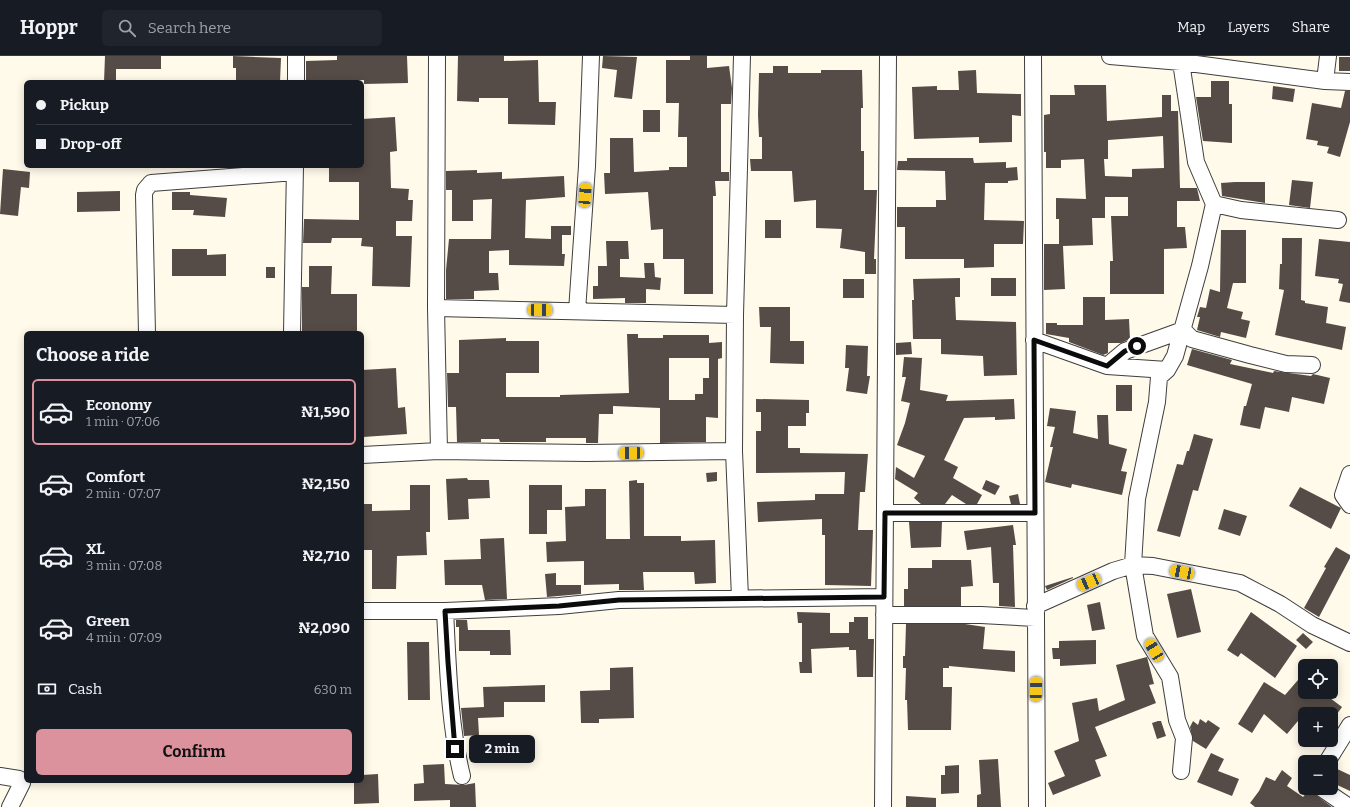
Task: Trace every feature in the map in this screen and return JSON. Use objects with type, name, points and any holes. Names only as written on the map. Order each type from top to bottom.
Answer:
[{"type":"street","points":[[296,56],[296,80]]},
{"type":"street","points":[[437,56],[436,308],[439,451]]},
{"type":"street","points":[[577,310],[588,166],[591,56]]},
{"type":"street","points":[[740,598],[734,451],[734,315],[742,56]]},
{"type":"street","points":[[883,807],[888,56]]},
{"type":"street","points":[[1033,56],[1037,807]]},
{"type":"street","points":[[1110,56],[1184,59],[1325,81],[1350,82]]},
{"type":"street","points":[[1325,81],[1328,56]]},
{"type":"street","points":[[1181,771],[1184,738],[1177,720],[1170,677],[1146,636],[1133,565],[1137,499],[1157,402],[1159,377],[1167,370],[1175,356],[1183,330],[1214,204],[1196,162],[1184,59]]},
{"type":"street","points":[[147,331],[144,196],[147,185],[151,182],[295,169],[292,331]]},
{"type":"street","points":[[1214,204],[1241,210],[1338,220]]},
{"type":"street","points":[[436,308],[577,310],[734,315]]},
{"type":"street","points":[[1107,366],[1125,351],[1183,330]]},
{"type":"street","points":[[1183,330],[1192,339],[1250,355],[1286,364],[1312,365]]},
{"type":"street","points":[[1034,340],[1107,366],[1167,370]]},
{"type":"street","points":[[364,455],[439,451],[587,453],[734,451]]},
{"type":"street","points":[[1350,474],[1342,495],[1350,505]]},
{"type":"street","points":[[885,513],[1035,513]]},
{"type":"street","points":[[884,615],[981,615],[1035,612],[1113,571],[1133,565],[1153,566],[1240,584],[1280,604],[1312,625],[1350,644]]},
{"type":"street","points":[[364,611],[445,611],[559,606],[619,600],[884,597]]},
{"type":"street","points":[[445,611],[455,749],[462,776]]},
{"type":"street","points":[[1331,755],[1350,725]]},
{"type":"street","points":[[0,776],[19,779],[22,783],[10,807]]},
{"type":"street","points":[[1331,795],[1349,807]]},
{"type":"building","points":[[105,56],[161,56],[161,69],[116,69],[116,80],[104,80]]},
{"type":"building","points":[[233,56],[281,58],[280,80],[236,80],[236,68],[233,68]]},
{"type":"building","points":[[337,56],[407,56],[408,83],[364,84],[364,80],[306,80],[306,61],[337,60]]},
{"type":"building","points":[[458,56],[504,56],[504,61],[538,60],[539,102],[556,102],[555,125],[508,124],[508,98],[479,98],[479,102],[457,101]]},
{"type":"building","points":[[603,56],[637,57],[632,99],[614,97],[617,70],[602,68]]},
{"type":"building","points":[[690,56],[707,56],[707,68],[729,66],[732,88],[731,104],[721,104],[721,172],[729,172],[729,181],[715,181],[716,196],[713,196],[713,294],[684,294],[684,259],[663,259],[663,229],[651,230],[648,192],[605,194],[604,173],[610,173],[610,138],[633,138],[634,172],[669,170],[669,167],[687,167],[687,137],[678,137],[679,103],[666,103],[666,60],[690,60]]},
{"type":"building","points":[[1339,57],[1350,57],[1350,71],[1339,71]]},
{"type":"building","points":[[773,66],[788,66],[788,73],[821,73],[821,70],[862,70],[863,108],[861,108],[861,151],[864,151],[864,190],[877,190],[874,259],[876,259],[876,274],[865,274],[865,252],[840,248],[842,229],[816,228],[816,200],[794,202],[792,171],[751,171],[750,159],[762,159],[762,137],[759,137],[758,115],[759,73],[773,73]]},
{"type":"building","points":[[976,70],[977,93],[1021,94],[1021,116],[1012,115],[1012,142],[979,143],[979,137],[914,139],[912,87],[937,86],[937,90],[959,90],[958,71]]},
{"type":"building","points":[[1211,81],[1229,81],[1229,104],[1232,104],[1232,143],[1203,141],[1196,97],[1211,97]]},
{"type":"building","points":[[1074,85],[1106,85],[1107,121],[1162,117],[1162,95],[1171,95],[1171,111],[1178,111],[1180,188],[1197,188],[1200,201],[1177,201],[1177,227],[1185,227],[1187,248],[1164,249],[1164,294],[1110,294],[1110,261],[1113,261],[1111,216],[1128,216],[1128,197],[1105,197],[1105,218],[1092,218],[1093,245],[1063,246],[1065,289],[1044,290],[1044,244],[1059,244],[1059,219],[1056,219],[1056,198],[1086,199],[1084,159],[1061,160],[1061,168],[1046,168],[1046,152],[1044,152],[1044,115],[1050,114],[1050,95],[1075,95]],"holes":[[[1163,136],[1164,168],[1132,169],[1132,177],[1105,176],[1104,159],[1108,159],[1108,140]]]},
{"type":"building","points":[[1273,86],[1295,89],[1293,102],[1272,99]]},
{"type":"building","points":[[1345,91],[1350,91],[1350,122],[1340,157],[1327,153],[1329,147],[1317,145],[1318,141],[1306,139],[1312,103],[1341,108]]},
{"type":"building","points":[[643,110],[660,110],[660,132],[643,132]]},
{"type":"building","points":[[395,117],[397,151],[390,152],[391,188],[409,189],[408,200],[413,200],[412,221],[396,221],[396,236],[412,236],[410,287],[372,286],[373,247],[361,246],[362,238],[332,238],[331,243],[303,243],[304,219],[359,220],[359,182],[329,182],[329,168],[364,168],[364,119]]},
{"type":"building","points":[[907,158],[973,158],[974,163],[1006,162],[1006,168],[1017,167],[1018,180],[1008,181],[1008,183],[985,183],[984,220],[1024,221],[1023,244],[994,244],[994,267],[964,268],[964,259],[905,259],[905,227],[897,227],[897,207],[936,207],[936,200],[946,200],[945,171],[897,170],[898,161],[907,161]]},
{"type":"building","points":[[3,169],[30,172],[29,188],[21,187],[18,216],[0,214]]},
{"type":"building","points":[[477,170],[477,173],[502,172],[502,179],[564,176],[565,197],[526,200],[525,238],[551,239],[551,226],[571,226],[571,235],[562,235],[562,254],[565,254],[564,266],[509,265],[509,250],[489,251],[489,273],[498,273],[499,290],[474,291],[474,299],[446,299],[446,270],[449,239],[491,239],[492,199],[473,200],[473,221],[452,221],[452,190],[446,190],[446,171]]},
{"type":"building","points":[[1292,180],[1313,182],[1310,208],[1289,205]]},
{"type":"building","points":[[1265,182],[1265,203],[1222,196],[1221,183]]},
{"type":"building","points":[[120,191],[120,211],[77,212],[77,192]]},
{"type":"building","points":[[172,192],[190,192],[190,195],[227,198],[225,217],[193,215],[194,210],[172,210]]},
{"type":"building","points":[[765,220],[781,220],[781,238],[765,238]]},
{"type":"building","points":[[1221,230],[1246,230],[1246,283],[1233,283],[1227,308],[1243,312],[1241,319],[1250,321],[1246,338],[1221,332],[1220,337],[1197,330],[1200,317],[1197,317],[1200,307],[1206,308],[1210,289],[1220,292]]},
{"type":"building","points":[[1282,238],[1302,238],[1301,300],[1305,301],[1305,303],[1328,307],[1326,323],[1346,327],[1342,350],[1275,335],[1284,290],[1279,289],[1280,264],[1282,264]]},
{"type":"building","points":[[1319,239],[1350,242],[1350,303],[1339,301],[1343,284],[1338,283],[1339,279],[1315,276]]},
{"type":"building","points":[[606,241],[628,241],[629,259],[620,259],[620,277],[645,278],[644,263],[654,263],[655,277],[661,278],[660,290],[646,289],[646,303],[625,303],[625,298],[593,299],[593,286],[598,286],[598,266],[607,266]]},
{"type":"building","points":[[172,249],[207,249],[207,255],[226,254],[226,276],[172,276]]},
{"type":"building","points":[[309,266],[332,266],[331,294],[357,294],[357,331],[302,331],[302,287],[309,287]]},
{"type":"building","points":[[266,267],[275,267],[275,278],[266,278]]},
{"type":"building","points":[[960,278],[960,297],[955,297],[956,320],[1016,322],[1017,375],[984,376],[983,356],[941,354],[941,339],[913,339],[913,279]]},
{"type":"building","points":[[991,278],[1016,278],[1016,296],[991,296]]},
{"type":"building","points":[[843,279],[864,279],[864,298],[843,298]]},
{"type":"building","points":[[1083,297],[1105,297],[1105,320],[1129,319],[1130,339],[1121,343],[1108,343],[1108,353],[1103,355],[1069,342],[1069,338],[1046,334],[1046,323],[1057,323],[1057,325],[1083,325]]},
{"type":"building","points":[[759,307],[790,307],[790,341],[804,341],[804,364],[770,363],[771,327],[760,327]]},
{"type":"building","points":[[627,334],[638,334],[638,338],[663,338],[663,335],[709,335],[709,343],[722,342],[722,358],[718,359],[718,418],[706,417],[706,442],[660,443],[660,408],[613,406],[613,414],[599,414],[598,443],[586,443],[586,438],[546,438],[546,442],[500,442],[499,439],[481,439],[481,442],[457,442],[456,407],[448,407],[447,373],[459,373],[459,340],[506,338],[506,341],[539,341],[539,373],[506,373],[506,397],[560,397],[560,395],[629,393]],"holes":[[[669,358],[709,358],[709,378],[703,378],[703,394],[695,394],[695,400],[669,400]]]},
{"type":"building","points":[[911,342],[912,354],[896,355],[896,343]]},
{"type":"building","points":[[846,345],[868,346],[867,376],[870,376],[867,394],[846,391],[849,368],[845,368]]},
{"type":"building","points":[[1192,349],[1232,360],[1230,364],[1273,373],[1274,371],[1311,376],[1313,374],[1330,378],[1324,404],[1292,397],[1289,412],[1265,407],[1260,429],[1240,425],[1244,406],[1246,406],[1252,384],[1187,365]]},
{"type":"building","points":[[904,357],[922,358],[920,390],[948,395],[946,401],[1014,399],[1015,419],[995,420],[995,417],[964,418],[944,460],[958,467],[953,478],[982,495],[977,504],[966,504],[952,495],[945,504],[921,504],[914,498],[918,493],[895,479],[896,467],[914,478],[925,456],[897,445],[910,403],[901,401],[906,377],[902,377]]},
{"type":"building","points":[[396,368],[398,408],[405,407],[407,434],[364,437],[364,370]]},
{"type":"building","points":[[1116,385],[1132,385],[1132,411],[1116,411]]},
{"type":"building","points":[[756,399],[809,400],[809,413],[806,413],[806,426],[788,426],[788,448],[800,448],[800,453],[868,454],[865,492],[860,492],[858,530],[873,530],[871,586],[825,585],[825,535],[822,535],[822,519],[758,522],[757,502],[815,500],[815,494],[844,494],[845,472],[756,473],[756,431],[761,431],[761,412],[756,412]]},
{"type":"building","points":[[1050,408],[1076,411],[1073,433],[1098,439],[1097,415],[1108,415],[1109,444],[1127,449],[1121,471],[1127,472],[1122,495],[1072,484],[1071,488],[1045,482],[1053,447],[1050,447],[1055,427],[1047,426]]},
{"type":"building","points":[[1194,434],[1213,439],[1198,491],[1193,490],[1180,537],[1157,531],[1177,464],[1183,465]]},
{"type":"building","points":[[717,472],[717,481],[707,482],[706,473]]},
{"type":"building","points":[[467,478],[468,480],[489,480],[490,498],[468,499],[469,519],[448,520],[446,479]]},
{"type":"building","points":[[637,480],[637,483],[644,483],[644,536],[681,536],[681,541],[715,540],[716,583],[695,584],[694,572],[643,572],[644,590],[619,590],[619,584],[584,585],[584,561],[547,562],[546,542],[566,541],[565,507],[585,506],[585,489],[606,489],[606,539],[630,539],[629,481]]},
{"type":"building","points":[[986,480],[1000,486],[995,495],[982,489]]},
{"type":"building","points":[[410,485],[430,485],[430,532],[426,532],[427,555],[397,556],[396,589],[372,589],[372,550],[364,550],[364,504],[372,504],[372,511],[410,510]]},
{"type":"building","points":[[529,485],[562,485],[562,510],[547,510],[547,534],[529,534]]},
{"type":"building","points":[[1300,487],[1341,508],[1331,529],[1289,506]]},
{"type":"building","points":[[1018,494],[1020,504],[1011,504],[1009,496]]},
{"type":"building","points":[[1224,509],[1247,516],[1240,536],[1218,529]]},
{"type":"building","points":[[909,522],[942,522],[941,547],[911,548]]},
{"type":"building","points":[[1013,525],[1016,545],[1013,545],[1015,607],[999,606],[999,583],[993,583],[991,547],[967,550],[964,531]]},
{"type":"building","points":[[504,538],[507,599],[485,600],[482,585],[445,585],[444,560],[481,559],[480,539]]},
{"type":"building","points":[[1336,547],[1350,555],[1350,558],[1319,617],[1304,608],[1326,568],[1324,567]]},
{"type":"building","points":[[932,560],[971,560],[973,586],[961,587],[961,606],[904,606],[904,589],[908,589],[908,568],[932,568]]},
{"type":"building","points":[[556,573],[556,585],[581,585],[581,594],[547,597],[545,574]]},
{"type":"building","points":[[1073,577],[1047,590],[1045,586]]},
{"type":"building","points":[[1191,589],[1201,632],[1177,638],[1167,594]]},
{"type":"building","points":[[1100,602],[1105,629],[1092,631],[1087,605]]},
{"type":"building","points":[[797,612],[830,613],[830,633],[849,633],[849,622],[854,622],[854,617],[868,617],[868,639],[874,639],[873,677],[857,677],[856,650],[849,650],[849,647],[811,649],[812,673],[800,673],[799,662],[802,662],[802,623],[798,623]]},
{"type":"building","points":[[1251,612],[1297,646],[1275,678],[1241,653],[1238,657],[1227,650]]},
{"type":"building","points":[[456,620],[467,620],[468,630],[510,630],[511,655],[490,655],[490,651],[459,651],[459,627],[456,627]]},
{"type":"building","points":[[906,624],[965,624],[985,627],[983,649],[1015,651],[1015,672],[949,666],[949,668],[943,668],[943,687],[952,687],[951,730],[908,730],[907,700],[905,700],[906,668],[903,668]]},
{"type":"building","points":[[1303,633],[1313,642],[1306,649],[1296,640]]},
{"type":"building","points":[[1096,640],[1096,664],[1060,666],[1060,659],[1053,659],[1052,648],[1059,648],[1059,641]]},
{"type":"building","points":[[407,642],[429,642],[430,700],[408,700]]},
{"type":"building","points":[[1147,657],[1154,684],[1149,685],[1156,703],[1095,727],[1107,756],[1095,760],[1101,776],[1053,795],[1048,783],[1065,776],[1054,751],[1079,741],[1072,703],[1097,698],[1099,711],[1125,700],[1116,665]]},
{"type":"building","points":[[633,667],[634,718],[599,719],[599,723],[581,723],[580,691],[610,690],[610,668]]},
{"type":"building","points":[[1298,680],[1298,699],[1331,699],[1342,707],[1338,713],[1338,707],[1298,707],[1298,721],[1287,734],[1264,714],[1252,733],[1238,724],[1264,682],[1285,695]]},
{"type":"building","points":[[545,685],[545,702],[504,702],[504,717],[478,718],[479,735],[464,736],[461,708],[484,707],[483,687]]},
{"type":"building","points":[[1200,719],[1206,723],[1208,720],[1220,728],[1206,749],[1193,741],[1190,727],[1193,721],[1198,725]]},
{"type":"building","points":[[1161,721],[1166,736],[1157,739],[1152,723]]},
{"type":"building","points":[[1211,753],[1224,759],[1218,771],[1239,779],[1232,796],[1197,782]]},
{"type":"building","points":[[998,759],[1001,807],[977,807],[977,795],[981,794],[979,760]]},
{"type":"building","points":[[444,764],[445,784],[464,785],[475,783],[476,807],[450,807],[450,800],[414,801],[414,784],[424,783],[423,765]]},
{"type":"building","points":[[959,765],[959,793],[941,794],[941,775],[945,775],[945,766]]},
{"type":"building","points":[[1338,769],[1350,775],[1350,791],[1338,785]]},
{"type":"building","points":[[1282,770],[1292,778],[1287,786],[1298,795],[1303,797],[1305,795],[1316,795],[1332,807],[1255,807],[1250,803],[1259,791],[1266,777],[1275,781]]},
{"type":"building","points":[[378,774],[379,803],[354,804],[354,783],[364,783],[364,775]]},
{"type":"building","points":[[906,796],[936,798],[936,807],[906,807]]},
{"type":"route","points":[[455,749],[445,611],[559,606],[619,600],[884,597],[885,513],[1035,513],[1034,340],[1107,366],[1125,351],[1137,346]]}]
